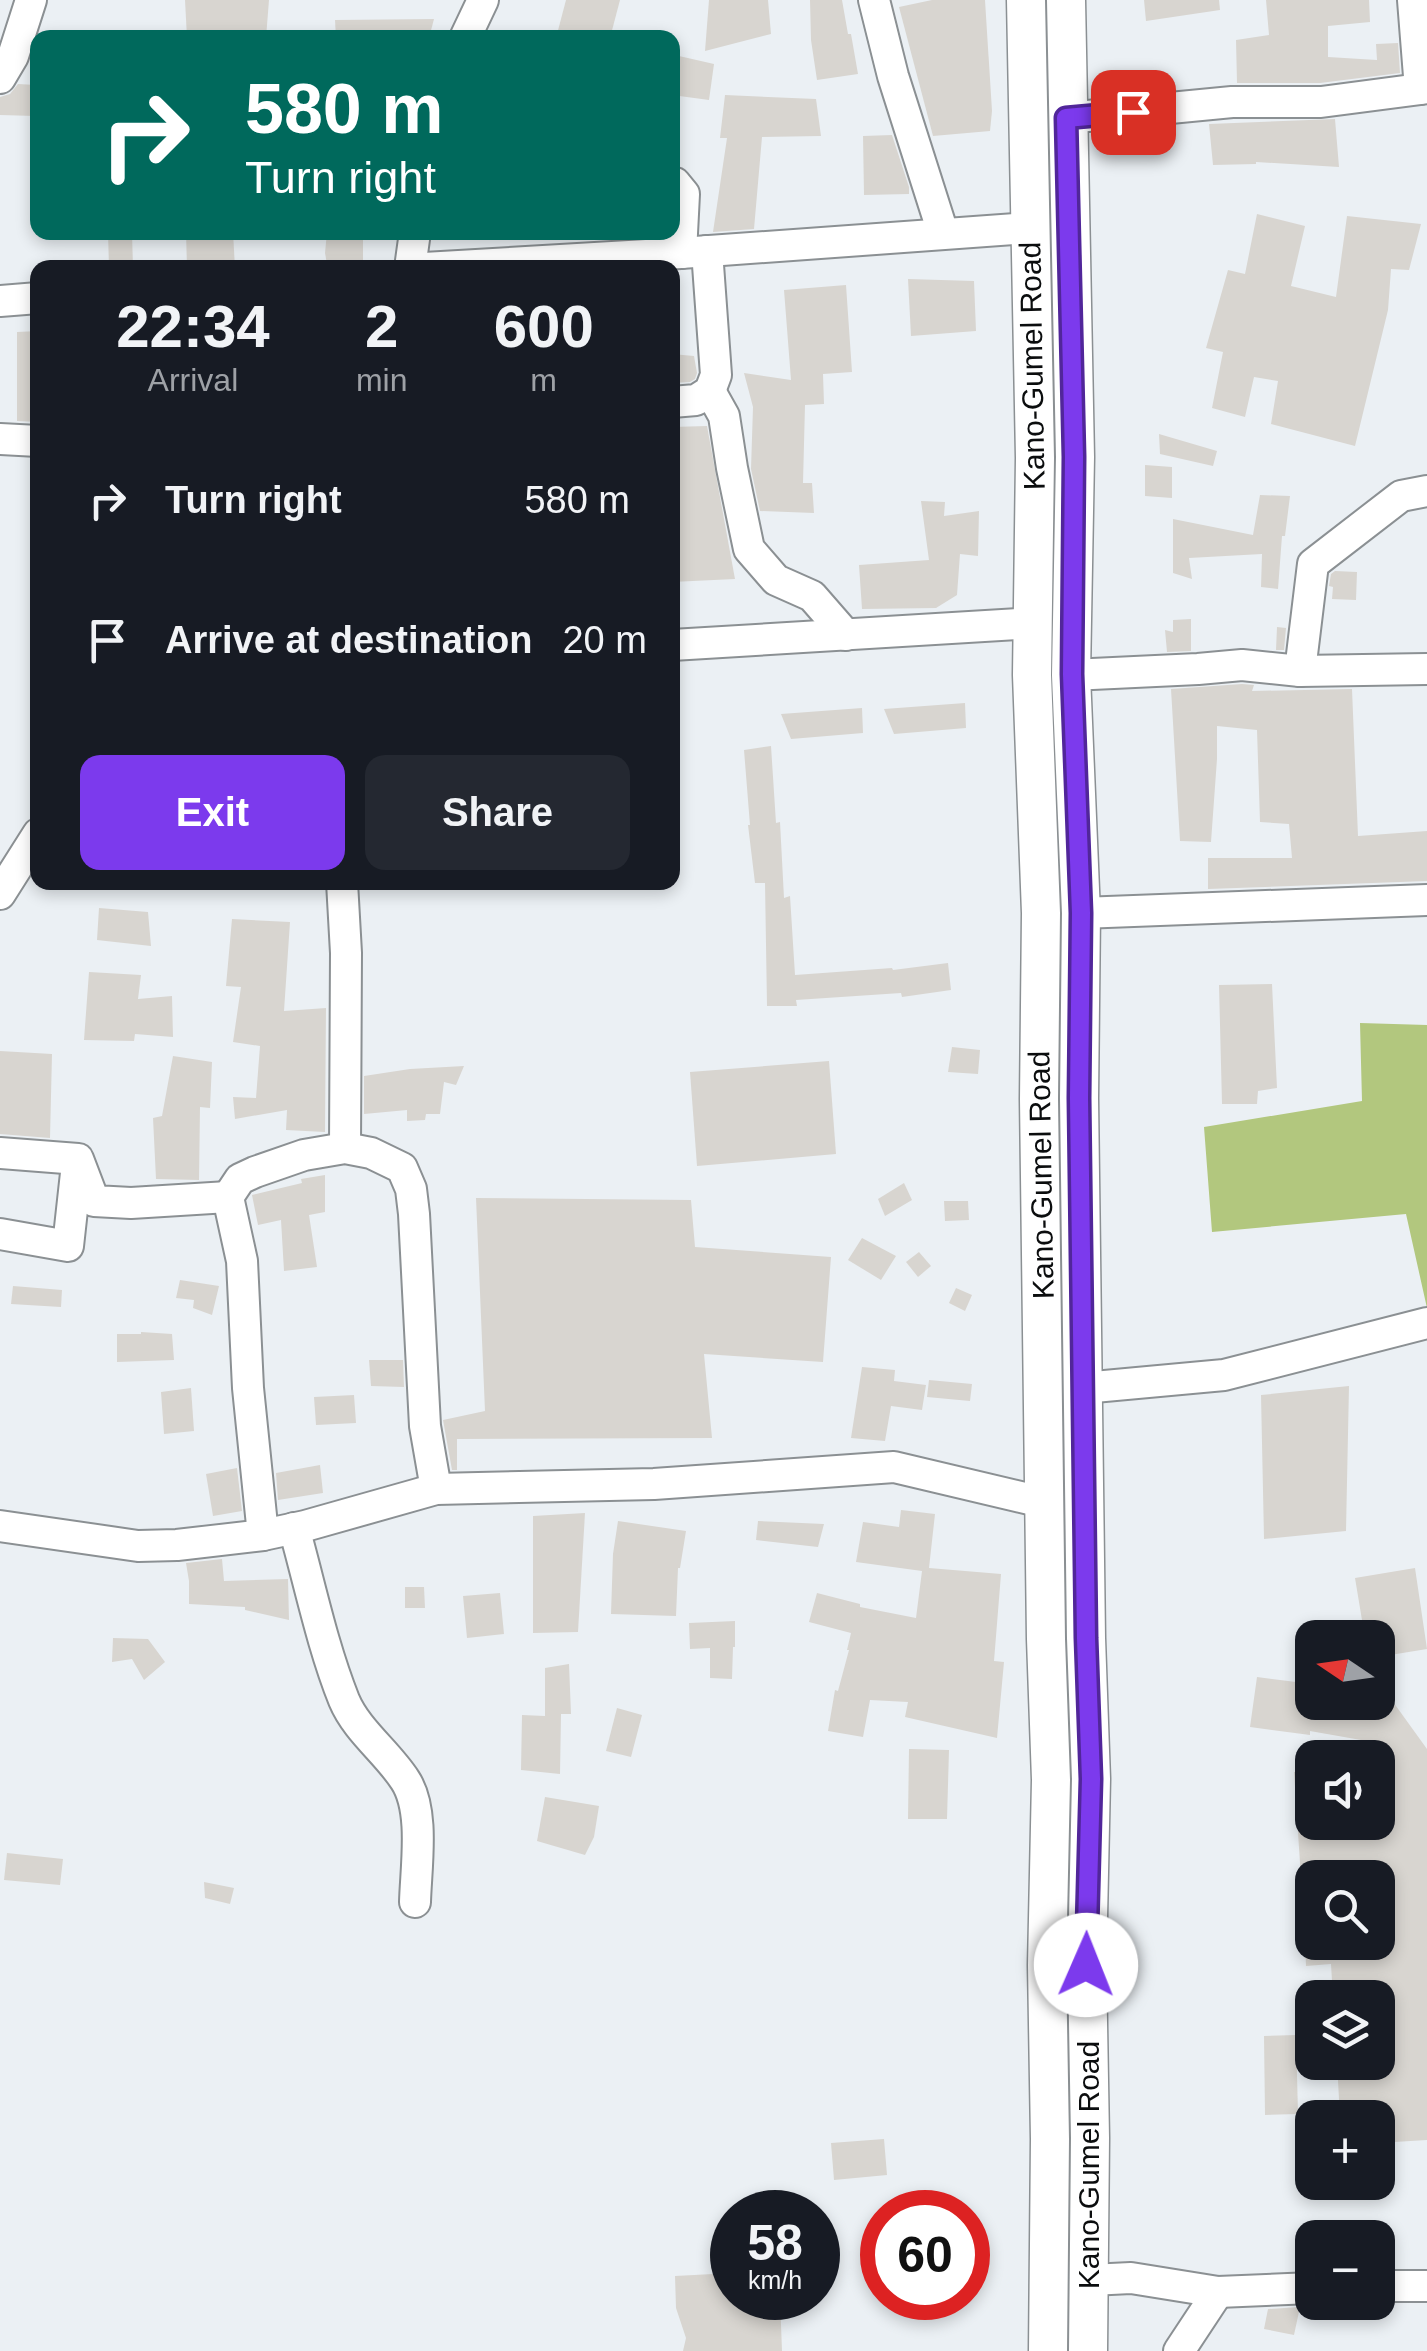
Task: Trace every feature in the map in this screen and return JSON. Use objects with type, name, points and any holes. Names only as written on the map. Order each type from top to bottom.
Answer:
[{"type":"main road","name":"Kano-Gumel Road","points":[[1026,0],[1034,458],[1032,675],[1041,913],[1046,1639],[1051,1780],[1047,1964],[1048,2351]]},
{"type":"main road","name":"Kano-Gumel Road","points":[[1066,0],[1074,457],[1072,674],[1081,913],[1079,1098],[1091,1779],[1086,1965],[1090,2138],[1088,2351]]},
{"type":"main road","points":[[1050,2139],[1090,2138]]},
{"type":"street","points":[[0,78],[13,56],[31,0]]},
{"type":"street","points":[[470,30],[484,0]]},
{"type":"street","points":[[874,0],[892,76],[943,232]]},
{"type":"street","points":[[1066,118],[1232,102],[1321,102],[1424,88],[1413,0]]},
{"type":"street","points":[[680,190],[684,194],[716,374],[710,392],[696,400],[680,401]]},
{"type":"street","points":[[592,260],[1029,228]]},
{"type":"street","points":[[0,302],[30,299]]},
{"type":"street","points":[[710,392],[724,416],[749,549],[776,580],[812,596],[846,635]]},
{"type":"street","points":[[0,439],[30,441]]},
{"type":"street","points":[[1300,671],[1313,564],[1401,496],[1427,491]]},
{"type":"street","points":[[680,645],[1034,623]]},
{"type":"street","points":[[1072,674],[1242,665],[1300,671],[1427,669]]},
{"type":"street","points":[[0,894],[30,847]]},
{"type":"street","points":[[342,890],[345,1148]]},
{"type":"street","points":[[1081,913],[1427,900]]},
{"type":"street","points":[[263,1535],[248,1388],[242,1260],[228,1197],[240,1179],[304,1154],[345,1148],[372,1153],[402,1168],[411,1189],[425,1426],[436,1488]]},
{"type":"street","points":[[0,1153],[78,1160]]},
{"type":"street","points":[[78,1160],[94,1202],[228,1197]]},
{"type":"street","points":[[0,1234],[68,1246],[78,1160]]},
{"type":"street","points":[[1084,1388],[1224,1375],[1427,1324]]},
{"type":"street","points":[[0,1526],[138,1546],[177,1546],[263,1535],[436,1488],[654,1484],[894,1467],[1046,1503]]},
{"type":"street","points":[[294,1528],[329,1659],[346,1705],[405,1779],[412,1794],[416,1810],[415,1902]]},
{"type":"street","points":[[1090,2280],[1130,2278],[1218,2292],[1295,2289]]},
{"type":"street","points":[[1395,2286],[1427,2286]]},
{"type":"street","points":[[1179,2351],[1218,2292]]},
{"type":"green space","points":[[1360,1023],[1427,1025],[1427,1308],[1406,1214],[1212,1232],[1204,1127],[1362,1101]]},
{"type":"building","points":[[185,0],[269,0],[267,30],[187,30]]},
{"type":"building","points":[[566,0],[620,0],[612,30],[558,30]]},
{"type":"building","points":[[709,0],[768,0],[771,34],[705,51]]},
{"type":"building","points":[[810,0],[842,0],[858,74],[817,80]]},
{"type":"building","points":[[932,0],[985,0],[990,131],[933,136],[899,7]]},
{"type":"building","points":[[1144,0],[1219,0],[1220,10],[1146,21]]},
{"type":"building","points":[[1266,0],[1369,0],[1370,22],[1328,26],[1328,57],[1377,60],[1376,44],[1398,43],[1400,73],[1320,83],[1237,83],[1236,40],[1269,35]]},
{"type":"building","points":[[434,19],[431,30],[336,30],[335,20]]},
{"type":"building","points":[[680,56],[714,64],[709,100],[680,96]]},
{"type":"building","points":[[18,84],[30,85],[30,116],[0,115],[0,97],[10,94]]},
{"type":"building","points":[[725,95],[816,99],[821,136],[762,137],[754,229],[713,232],[727,138],[720,138]]},
{"type":"building","points":[[1335,119],[1339,167],[1256,162],[1213,165],[1209,124]]},
{"type":"building","points":[[892,135],[909,194],[864,195],[863,136]]},
{"type":"building","points":[[1257,214],[1305,226],[1291,286],[1336,297],[1347,216],[1421,224],[1409,270],[1391,269],[1388,310],[1355,446],[1271,424],[1278,381],[1254,377],[1245,417],[1212,408],[1223,352],[1206,348],[1228,270],[1245,274]]},
{"type":"building","points":[[108,240],[132,240],[133,260],[109,260]]},
{"type":"building","points":[[186,240],[233,240],[235,260],[187,260]]},
{"type":"building","points":[[326,240],[363,240],[363,260],[326,260]]},
{"type":"building","points":[[908,279],[974,281],[976,331],[911,336]]},
{"type":"building","points":[[846,285],[852,372],[823,374],[824,404],[805,405],[803,483],[812,483],[814,513],[760,511],[751,469],[753,407],[744,373],[791,380],[784,290]]},
{"type":"building","points":[[30,331],[30,422],[17,421],[17,332]]},
{"type":"building","points":[[680,355],[694,356],[697,373],[690,382],[680,383]]},
{"type":"building","points":[[707,426],[735,579],[680,582],[680,427]]},
{"type":"building","points":[[1159,434],[1217,451],[1213,466],[1160,454]]},
{"type":"building","points":[[1145,465],[1172,467],[1172,498],[1145,496]]},
{"type":"building","points":[[1260,495],[1290,496],[1278,589],[1261,587],[1262,554],[1189,558],[1192,579],[1173,573],[1173,519],[1253,535]]},
{"type":"building","points":[[921,501],[945,502],[944,516],[979,511],[978,556],[960,554],[957,595],[936,608],[862,609],[859,565],[929,560]]},
{"type":"building","points":[[1335,571],[1357,572],[1356,600],[1332,599],[1333,587],[1329,586]]},
{"type":"building","points":[[1191,619],[1191,651],[1167,652],[1165,630],[1173,632],[1173,620]]},
{"type":"building","points":[[1277,627],[1286,628],[1284,650],[1276,650]]},
{"type":"building","points":[[1254,685],[1252,691],[1352,689],[1358,836],[1427,831],[1427,881],[1208,889],[1208,858],[1292,858],[1289,824],[1260,822],[1257,730],[1217,726],[1211,842],[1180,841],[1171,689]]},
{"type":"building","points":[[965,703],[966,728],[894,734],[884,709]]},
{"type":"building","points":[[862,708],[863,733],[791,739],[781,714]]},
{"type":"building","points":[[771,746],[784,898],[790,896],[795,975],[948,963],[951,990],[902,997],[901,993],[796,1000],[797,1006],[767,1006],[765,883],[755,883],[744,750]]},
{"type":"building","points":[[99,908],[148,912],[151,946],[97,940]]},
{"type":"building","points":[[232,919],[290,922],[284,1011],[326,1008],[325,1132],[286,1130],[287,1110],[235,1119],[233,1097],[256,1098],[260,1046],[233,1042],[241,987],[226,986]]},
{"type":"building","points":[[89,972],[141,975],[138,999],[172,996],[173,1037],[135,1034],[134,1041],[84,1040]]},
{"type":"building","points":[[1272,984],[1277,1088],[1258,1091],[1257,1104],[1222,1104],[1219,985]]},
{"type":"building","points":[[952,1047],[980,1050],[978,1074],[948,1072]]},
{"type":"building","points":[[0,1051],[52,1054],[50,1138],[0,1134]]},
{"type":"building","points":[[173,1056],[212,1062],[210,1108],[200,1107],[199,1180],[156,1179],[153,1118],[162,1116]]},
{"type":"building","points":[[829,1061],[836,1154],[697,1166],[690,1072]]},
{"type":"building","points":[[464,1066],[456,1085],[444,1082],[440,1114],[407,1121],[407,1110],[364,1114],[364,1076]]},
{"type":"building","points":[[325,1175],[325,1212],[309,1215],[317,1267],[284,1271],[281,1220],[258,1225],[252,1195]]},
{"type":"building","points":[[904,1183],[912,1200],[885,1216],[878,1199]]},
{"type":"building","points":[[476,1198],[691,1200],[695,1247],[831,1257],[823,1362],[704,1354],[712,1438],[457,1439],[457,1470],[452,1470],[443,1420],[485,1411]]},
{"type":"building","points":[[944,1201],[968,1201],[969,1220],[945,1221]]},
{"type":"building","points":[[862,1238],[896,1256],[881,1280],[848,1260]]},
{"type":"building","points":[[919,1252],[931,1266],[918,1277],[906,1262]]},
{"type":"building","points":[[180,1280],[219,1286],[212,1315],[193,1308],[194,1300],[176,1298]]},
{"type":"building","points":[[13,1286],[62,1290],[61,1307],[11,1304]]},
{"type":"building","points":[[956,1288],[972,1295],[965,1311],[949,1303]]},
{"type":"building","points":[[117,1334],[172,1334],[174,1360],[117,1362]]},
{"type":"building","points":[[369,1360],[403,1360],[404,1387],[371,1386]]},
{"type":"building","points":[[862,1367],[895,1370],[894,1381],[926,1385],[922,1410],[891,1406],[885,1441],[851,1438]]},
{"type":"building","points":[[929,1380],[972,1384],[970,1401],[927,1397]]},
{"type":"building","points":[[1349,1386],[1346,1531],[1264,1539],[1261,1395]]},
{"type":"building","points":[[191,1388],[194,1431],[164,1434],[161,1392]]},
{"type":"building","points":[[354,1395],[356,1423],[316,1425],[314,1397]]},
{"type":"building","points":[[320,1465],[323,1493],[278,1500],[276,1473]]},
{"type":"building","points":[[237,1468],[242,1511],[213,1516],[206,1474]]},
{"type":"building","points":[[901,1510],[935,1514],[929,1568],[1001,1574],[994,1661],[1004,1662],[997,1738],[905,1717],[908,1702],[870,1700],[863,1737],[828,1731],[851,1633],[809,1622],[817,1593],[860,1607],[916,1618],[922,1571],[856,1562],[863,1522],[899,1527]]},
{"type":"building","points":[[585,1513],[578,1632],[533,1633],[533,1516]]},
{"type":"building","points":[[618,1521],[686,1531],[678,1568],[676,1616],[611,1614]]},
{"type":"building","points":[[758,1521],[824,1524],[818,1547],[756,1540]]},
{"type":"building","points":[[222,1559],[224,1581],[288,1579],[289,1620],[245,1607],[189,1604],[186,1563]]},
{"type":"building","points":[[1415,1568],[1427,1649],[1395,1654],[1395,1620],[1362,1620],[1355,1578]]},
{"type":"building","points":[[405,1587],[424,1587],[425,1608],[405,1608]]},
{"type":"building","points":[[500,1593],[504,1634],[467,1638],[463,1596]]},
{"type":"building","points":[[735,1621],[732,1679],[710,1678],[710,1648],[690,1649],[689,1623]]},
{"type":"building","points":[[113,1638],[148,1639],[165,1662],[144,1680],[132,1659],[112,1662]]},
{"type":"building","points":[[569,1664],[571,1714],[561,1714],[560,1774],[521,1770],[522,1715],[545,1716],[545,1668]]},
{"type":"building","points":[[1257,1677],[1295,1682],[1295,1720],[1395,1720],[1395,1705],[1427,1749],[1427,2140],[1395,2142],[1395,2100],[1339,2100],[1338,2080],[1395,2080],[1395,1980],[1332,1980],[1331,1964],[1306,1966],[1306,1960],[1395,1960],[1395,1860],[1300,1860],[1298,1840],[1395,1840],[1395,1740],[1361,1740],[1310,1731],[1310,1735],[1250,1727]]},
{"type":"building","points":[[617,1708],[642,1715],[631,1757],[606,1751]]},
{"type":"building","points":[[909,1749],[949,1750],[947,1819],[908,1819]]},
{"type":"building","points":[[545,1797],[599,1806],[594,1837],[585,1855],[537,1841]]},
{"type":"building","points":[[7,1853],[63,1859],[60,1885],[4,1880]]},
{"type":"building","points":[[204,1882],[234,1888],[230,1904],[205,1898]]},
{"type":"building","points":[[1295,2035],[1295,2114],[1265,2115],[1264,2036]]},
{"type":"building","points":[[884,2139],[887,2175],[834,2180],[831,2143]]},
{"type":"building","points":[[710,2274],[710,2320],[781,2320],[782,2351],[683,2351],[686,2338],[676,2308],[675,2276]]},
{"type":"building","points":[[1295,2307],[1294,2335],[1264,2329],[1268,2309]]},
{"type":"route","points":[[1086,1965],[1091,1779],[1079,1098],[1081,913],[1072,674],[1074,457],[1066,118],[1133,112]]}]
